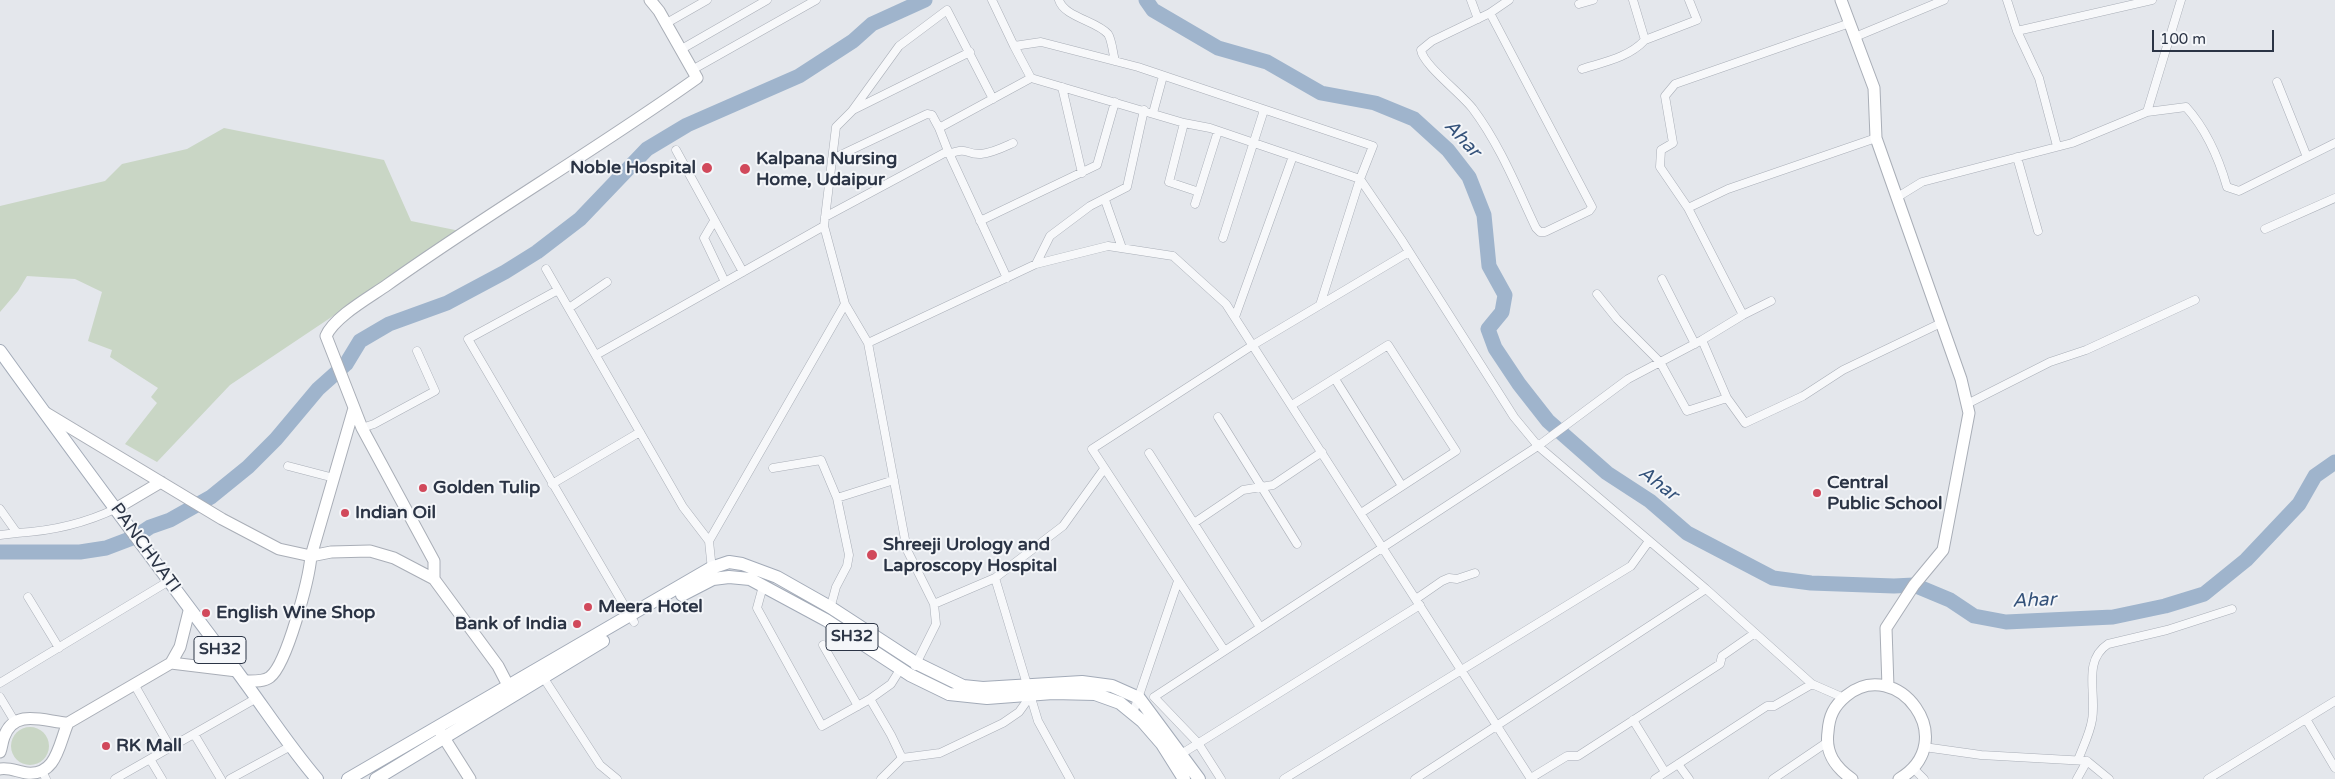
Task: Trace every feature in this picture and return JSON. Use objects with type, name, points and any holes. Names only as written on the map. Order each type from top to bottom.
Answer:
[{"type":"main road","name":"PANCHVATI","points":[[0,351],[150,554],[189,611],[240,676],[289,747]]},
{"type":"main road","points":[[712,574],[729,562],[742,564],[777,577],[830,607],[916,663],[962,686],[1030,689],[1082,682],[1112,686],[1138,698],[1177,757],[1199,779]]},
{"type":"main road","name":"SH32","points":[[376,779],[392,775],[441,732],[510,690],[543,677],[632,619],[712,574],[743,578],[763,586],[826,620],[906,672],[949,694],[988,698],[1030,689],[1095,694],[1120,703],[1142,721],[1162,744],[1177,757],[1184,779]]},
{"type":"main road","points":[[510,690],[632,619]]},
{"type":"main road","points":[[348,779],[441,732]]},
{"type":"main road","name":"SH32","points":[[289,747],[316,779]]},
{"type":"street","points":[[434,579],[434,561],[362,428],[327,341],[328,331],[342,318],[435,251],[635,122],[697,78],[650,0]]},
{"type":"street","points":[[665,24],[707,0]]},
{"type":"street","points":[[680,50],[767,0]]},
{"type":"street","points":[[692,70],[816,0]]},
{"type":"street","points":[[992,0],[1031,78]]},
{"type":"street","points":[[1060,0],[1061,5],[1077,16],[1096,25],[1109,35],[1115,61]]},
{"type":"street","points":[[1471,0],[1478,19]]},
{"type":"street","points":[[1490,13],[1592,207],[1589,211],[1546,232],[1540,232],[1536,228],[1502,156],[1473,109],[1446,80],[1427,64],[1421,50],[1425,46],[1490,13],[1509,0]]},
{"type":"street","points":[[1579,4],[1593,0]]},
{"type":"street","points":[[1633,0],[1645,40]]},
{"type":"street","points":[[1582,70],[1621,57],[1636,49],[1645,40],[1697,20],[1690,0]]},
{"type":"street","points":[[1841,0],[1874,88],[1876,138],[1961,378],[1969,413],[1943,550],[1914,585],[1886,628],[1888,687]]},
{"type":"street","points":[[1855,37],[1944,0]]},
{"type":"street","points":[[2008,0],[2017,31],[2040,78],[2057,146]]},
{"type":"street","points":[[2017,31],[2152,0]]},
{"type":"street","points":[[2147,112],[2181,0]]},
{"type":"street","points":[[763,586],[757,608],[822,726],[870,699],[906,672],[916,663],[936,624],[934,604],[907,550],[868,343],[845,304],[824,226],[836,127],[852,111],[899,46],[947,10],[993,99]]},
{"type":"street","points":[[1743,315],[1688,208],[1660,167],[1661,150],[1673,143],[1666,96],[1675,84],[1850,23]]},
{"type":"street","points":[[1014,46],[1041,42],[1115,61],[1374,146],[1360,179],[1320,305]]},
{"type":"street","points":[[852,111],[970,52]]},
{"type":"street","points":[[1153,112],[1163,76]]},
{"type":"street","points":[[939,128],[1031,78],[1153,112],[1184,123],[1218,131],[1360,179],[1514,417],[1538,446],[1706,589],[1812,684],[1844,698]]},
{"type":"street","points":[[2277,82],[2307,157]]},
{"type":"street","points":[[1062,87],[1082,173]]},
{"type":"street","points":[[980,221],[1097,165],[1115,102]]},
{"type":"street","points":[[1896,198],[1922,182],[2072,143],[2147,112],[2186,107],[2196,118],[2223,172],[2227,186],[2239,190],[2335,143]]},
{"type":"street","points":[[1036,264],[1050,236],[1090,206],[1105,200],[1127,187],[1144,110]]},
{"type":"street","points":[[1223,238],[1264,110]]},
{"type":"street","points":[[832,159],[927,114],[932,115],[1007,278]]},
{"type":"street","points":[[1184,123],[1169,182],[1199,192]]},
{"type":"street","points":[[1195,204],[1218,131]]},
{"type":"street","points":[[1688,208],[1728,189],[1876,138]]},
{"type":"street","points":[[825,217],[948,153],[961,150],[976,154],[992,152],[1013,143]]},
{"type":"street","points":[[676,150],[742,272]]},
{"type":"street","points":[[1235,317],[1293,156]]},
{"type":"street","points":[[2016,157],[2038,231]]},
{"type":"street","points":[[2265,230],[2335,198]]},
{"type":"street","points":[[1105,200],[1122,248]]},
{"type":"street","points":[[714,220],[704,238],[725,282]]},
{"type":"street","points":[[596,355],[824,226]]},
{"type":"street","points":[[868,343],[1036,264],[1108,246],[1173,256],[1226,304],[1235,317],[1531,779],[1567,756],[1578,756],[1720,664],[1722,656],[1755,633]]},
{"type":"street","points":[[1224,650],[1092,450],[1253,345],[1409,252]]},
{"type":"street","points":[[546,269],[683,506],[709,541],[712,574]]},
{"type":"street","points":[[1662,279],[1699,342],[1727,398],[1745,423],[1803,396],[1843,370],[1941,323]]},
{"type":"street","points":[[569,308],[607,282]]},
{"type":"street","points":[[558,290],[468,339],[632,619]]},
{"type":"street","points":[[1598,294],[1617,319],[1660,362],[1687,411],[1727,398]]},
{"type":"street","points":[[1967,404],[2050,362],[2086,350],[2195,300]]},
{"type":"street","points":[[1221,779],[1198,743],[1154,696],[1538,446],[1628,379],[1699,342],[1743,315],[1771,301]]},
{"type":"street","points":[[709,541],[845,304]]},
{"type":"street","points":[[1292,406],[1388,345],[1456,451],[1361,513]]},
{"type":"street","points":[[362,428],[374,424],[435,391],[417,351]]},
{"type":"street","points":[[1335,378],[1402,486]]},
{"type":"street","points":[[171,663],[240,676],[268,678],[275,673],[292,634],[301,607],[310,573],[311,556],[354,408]]},
{"type":"street","points":[[44,412],[222,519],[278,548],[311,556],[331,552],[370,551],[394,558],[434,579],[498,666],[510,690]]},
{"type":"street","points":[[1218,417],[1297,544]]},
{"type":"street","points":[[552,484],[640,432]]},
{"type":"street","points":[[1149,452],[1260,627]]},
{"type":"street","points":[[1194,523],[1243,490],[1273,485],[1322,452]]},
{"type":"street","points":[[773,468],[821,460],[837,498],[849,555],[847,566],[836,587],[826,620]]},
{"type":"street","points":[[288,466],[334,478]]},
{"type":"street","points":[[934,604],[995,578],[1063,526],[1104,469]]},
{"type":"street","points":[[837,498],[894,480]]},
{"type":"street","points":[[0,535],[72,526],[90,521],[118,510],[163,484]]},
{"type":"street","points":[[0,509],[17,533]]},
{"type":"street","points":[[1284,779],[1631,566],[1650,541]]},
{"type":"street","points":[[1177,757],[1418,602],[1442,581],[1448,578],[1457,579],[1475,573]]},
{"type":"street","points":[[995,578],[1038,720],[1070,779]]},
{"type":"street","points":[[1133,713],[1178,581]]},
{"type":"street","points":[[0,683],[169,582]]},
{"type":"street","points":[[1414,779],[1706,589]]},
{"type":"street","points":[[28,597],[60,648]]},
{"type":"street","points":[[2077,779],[2092,720],[2093,659],[2100,649],[2108,644],[2167,630],[2232,609]]},
{"type":"street","points":[[0,752],[4,736],[16,722],[34,717],[68,723],[171,663],[180,648],[189,611]]},
{"type":"street","points":[[822,645],[858,706]]},
{"type":"street","points":[[543,677],[600,766],[617,779]]},
{"type":"street","points":[[134,684],[170,747]]},
{"type":"street","points":[[1655,779],[1767,706],[1774,706],[1812,684]]},
{"type":"street","points":[[1852,779],[1841,772],[1832,760],[1826,744],[1829,719],[1837,704],[1844,698],[1860,688],[1877,686],[1888,687],[1904,694],[1918,708],[1925,724],[1926,739],[1922,756],[1908,774],[1899,779]]},
{"type":"street","points":[[881,779],[902,758],[940,753],[1003,723],[1019,712],[1030,689]]},
{"type":"street","points":[[0,697],[16,722]]},
{"type":"street","points":[[115,779],[255,699]]},
{"type":"street","points":[[870,699],[902,758]]},
{"type":"street","points":[[2208,779],[2335,701]]},
{"type":"street","points":[[2306,719],[2335,768]]},
{"type":"street","points":[[1632,720],[1665,772]]},
{"type":"street","points":[[0,769],[44,775],[55,759],[68,723]]},
{"type":"street","points":[[441,732],[470,779]]},
{"type":"street","points":[[194,734],[221,779]]},
{"type":"street","points":[[1774,779],[1826,744]]},
{"type":"street","points":[[230,779],[289,747]]},
{"type":"street","points":[[1924,747],[1981,755],[2082,761],[2108,779]]},
{"type":"street","points":[[150,759],[162,779]]},
{"type":"street","points":[[1678,764],[1689,779]]},
{"type":"street","points":[[1912,768],[1924,779]]},
{"type":"green space","points":[[224,128],[384,160],[411,221],[460,231],[230,385],[157,462],[125,444],[157,403],[151,397],[158,388],[110,357],[112,350],[88,341],[102,292],[75,279],[27,276],[18,291],[0,312],[0,206],[105,181],[122,164],[187,149]]},
{"type":"green space","points":[[30,727],[43,733],[49,746],[43,759],[30,765],[17,759],[11,746],[17,733]]},
{"type":"waterway","points":[[0,552],[80,552],[106,548],[135,537],[150,527],[170,520],[211,497],[248,467],[276,439],[318,389],[346,364],[360,341],[389,324],[447,303],[505,272],[537,252],[580,219],[647,149],[687,125],[799,76],[853,41],[872,24],[925,0]]},
{"type":"waterway","name":"Ahar","points":[[1146,0],[1153,10],[1218,48],[1267,62],[1321,93],[1375,103],[1414,119],[1448,150],[1469,177],[1484,215],[1489,266],[1505,295],[1502,312],[1488,329],[1495,348],[1519,384],[1548,421],[1607,473],[1650,501],[1687,533],[1773,578],[1811,583],[1914,585],[1950,600],[1974,616],[2006,622],[2113,617],[2165,606],[2204,594],[2246,560],[2299,504],[2315,476],[2335,462]]},
{"type":"place","name":"Noble Hospital","points":[[707,168]]},
{"type":"place","name":"Kalpana Nursing Home, Udaipur","points":[[745,169]]},
{"type":"place","name":"Golden Tulip","points":[[423,488]]},
{"type":"place","name":"Central Public School","points":[[1817,493]]},
{"type":"place","name":"Indian Oil","points":[[345,513]]},
{"type":"place","name":"Shreeji Urology and Laproscopy Hospital","points":[[872,555]]},
{"type":"place","name":"Meera Hotel","points":[[588,607]]},
{"type":"place","name":"English Wine Shop","points":[[206,613]]},
{"type":"place","name":"Bank of India","points":[[577,624]]},
{"type":"place","name":"RK Mall","points":[[106,746]]}]
